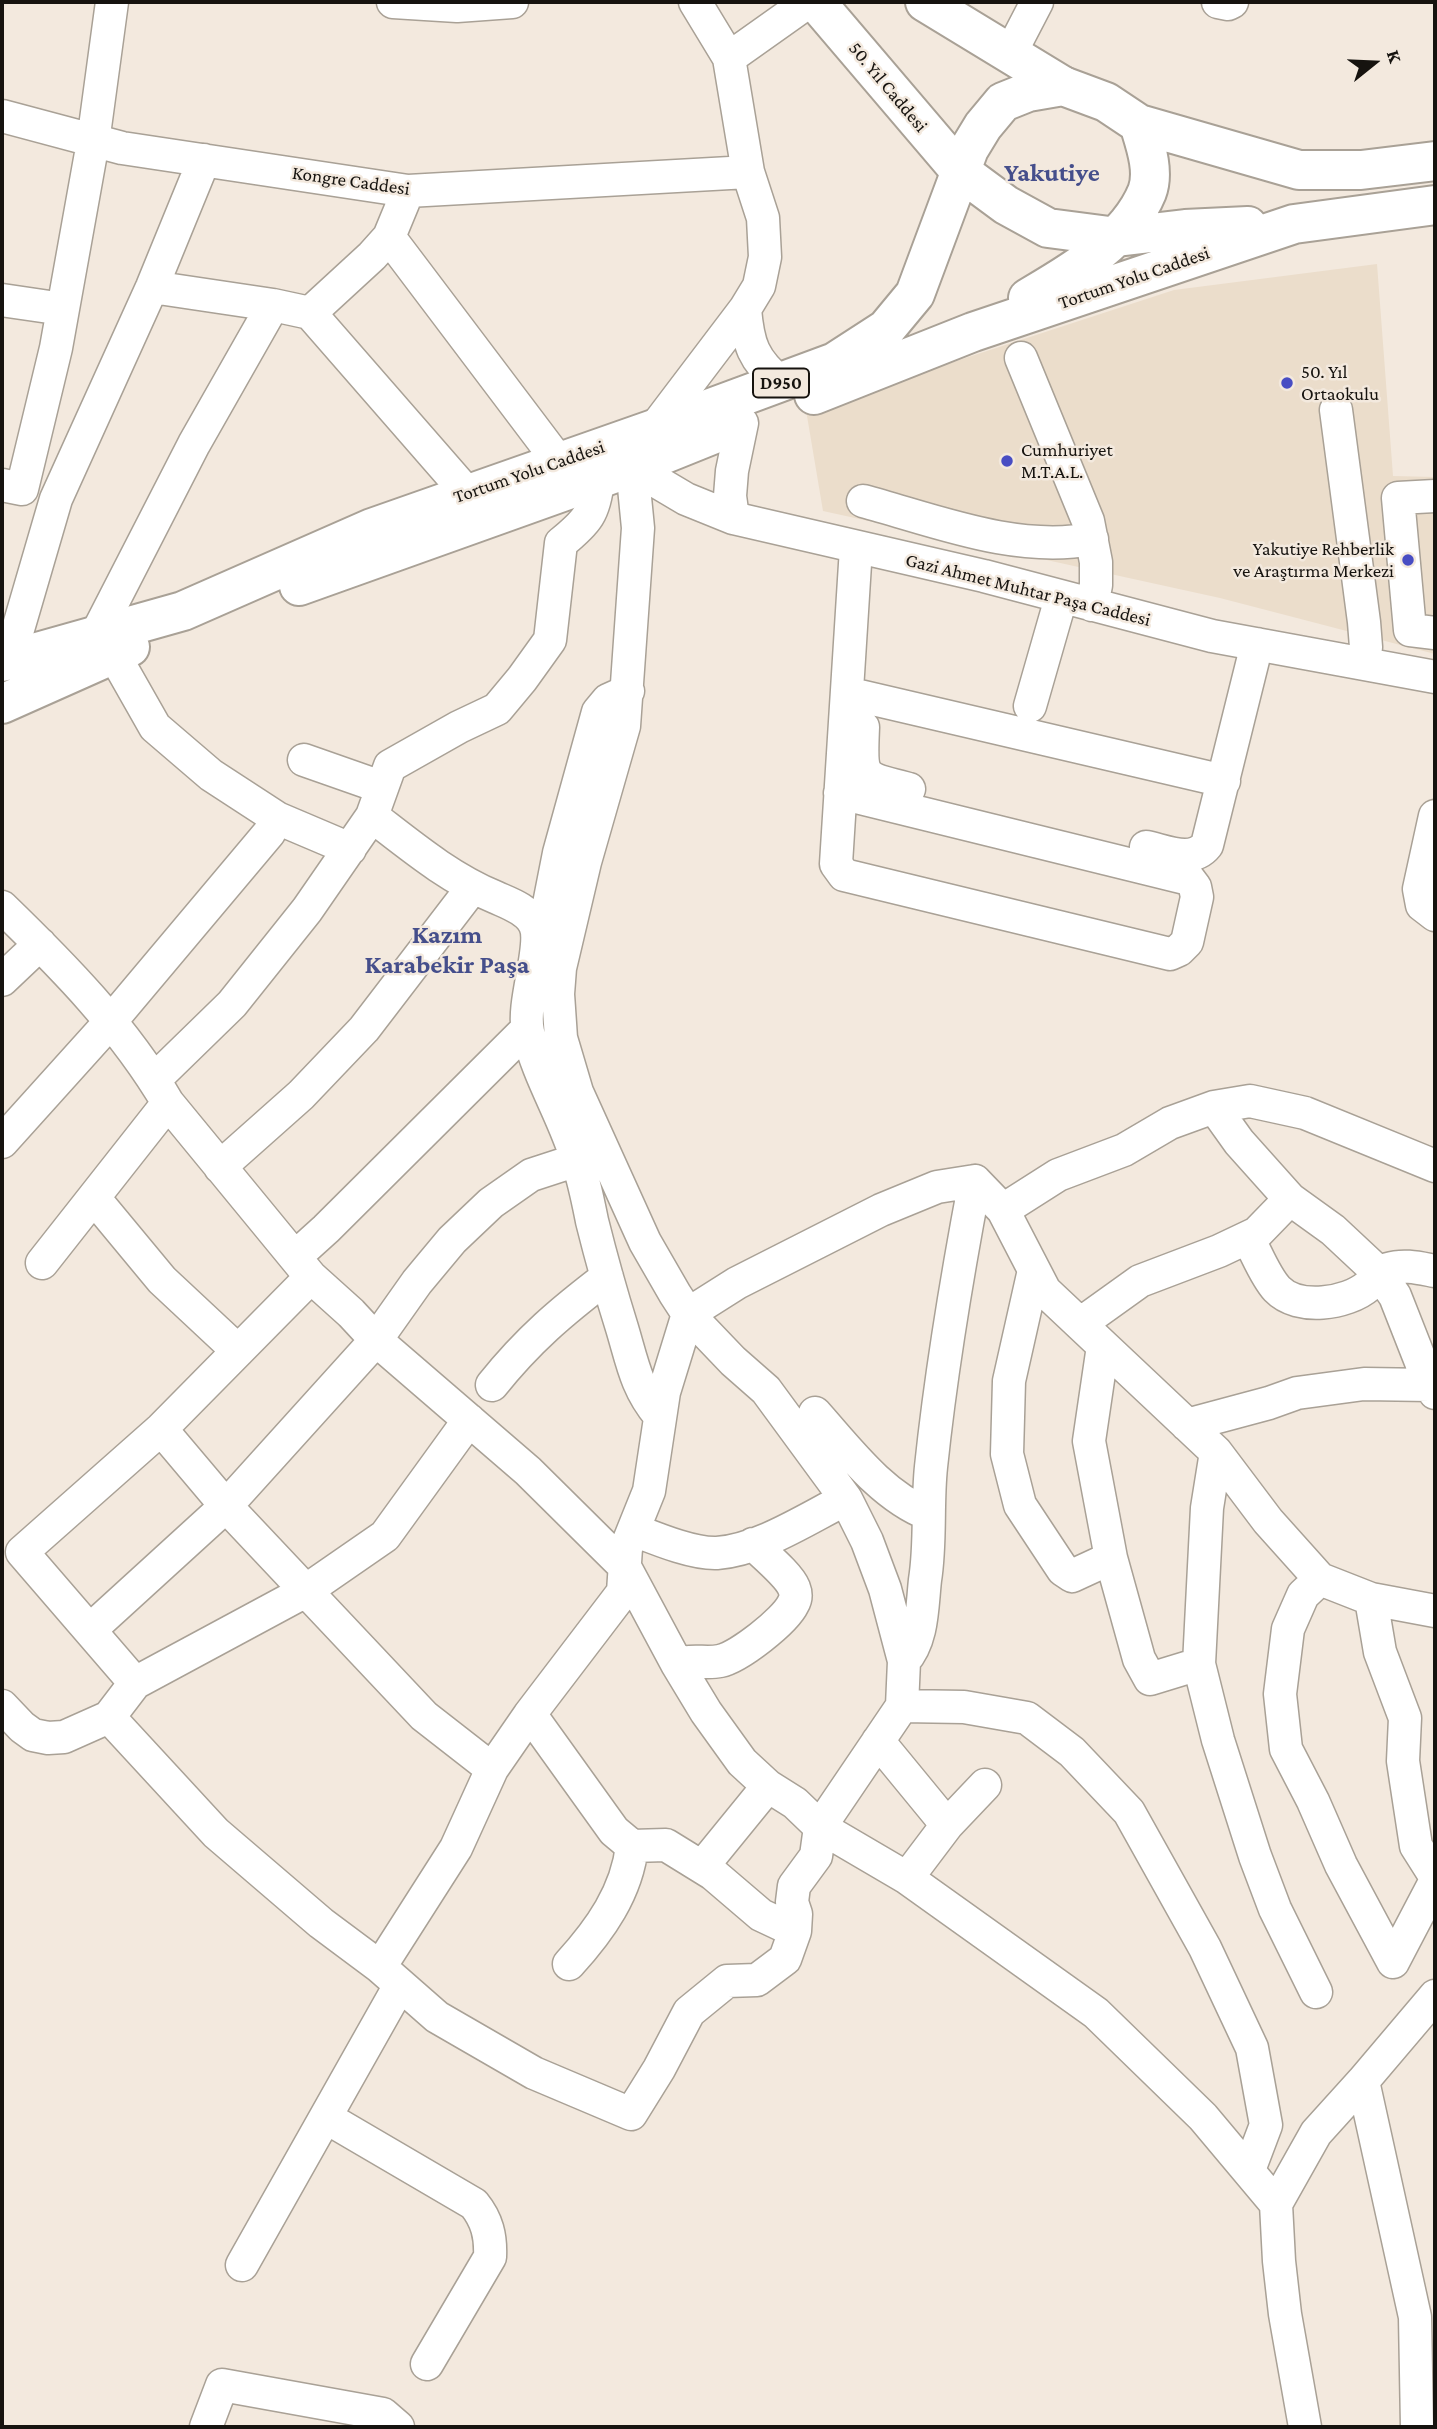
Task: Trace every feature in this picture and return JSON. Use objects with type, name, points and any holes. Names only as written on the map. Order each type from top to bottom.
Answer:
[{"type":"main road","name":"50. Yıl Caddesi","points":[[816,2],[960,171]]},
{"type":"main road","points":[[925,2],[1063,86],[1106,102],[1139,124],[1299,170],[1361,170],[1435,161]]},
{"type":"main road","name":"Tortum Yolu Caddesi","points":[[2,704],[104,644],[372,528],[835,362],[886,329],[915,294],[960,171],[983,126],[1003,102],[1028,92],[1063,86]]},
{"type":"main road","name":"Tortum Yolu Caddesi","points":[[973,332],[1059,280],[1117,237],[1147,191],[1149,163],[1139,124]]},
{"type":"main road","name":"Tortum Yolu Caddesi","points":[[960,171],[1006,205],[1048,228],[1117,237],[1185,229],[1294,224],[1435,205]]},
{"type":"main road","points":[[1117,237],[1284,204],[1435,185]]},
{"type":"main road","name":"Tortum Yolu Caddesi","points":[[5,661],[104,644],[615,473],[973,332],[1294,224]]},
{"type":"street","points":[[56,499],[12,487],[56,348],[93,142],[112,2]]},
{"type":"street","points":[[393,2],[457,6],[512,2]]},
{"type":"street","points":[[653,429],[745,309],[759,286],[765,257],[763,218],[748,173],[729,58],[695,2]]},
{"type":"street","points":[[729,58],[808,2]]},
{"type":"street","points":[[1010,54],[1037,2]]},
{"type":"street","points":[[1218,2],[1232,2]]},
{"type":"street","name":"Kongre Caddesi","points":[[2,116],[93,142],[408,191],[748,173]]},
{"type":"street","points":[[5,661],[56,499],[152,287],[204,160]]},
{"type":"street","points":[[310,313],[373,256],[388,237],[408,191]]},
{"type":"street","points":[[388,237],[559,462]]},
{"type":"street","points":[[152,287],[310,313],[467,493]]},
{"type":"street","points":[[2,300],[63,309]]},
{"type":"street","points":[[273,305],[194,444],[104,644],[155,727],[211,775],[277,818],[350,849]]},
{"type":"street","points":[[745,309],[747,334],[752,348],[766,371],[781,383]]},
{"type":"street","points":[[1020,358],[1088,521],[1097,573],[1092,605]]},
{"type":"street","points":[[1336,410],[1359,582],[1366,647],[1364,663]]},
{"type":"street","points":[[733,518],[730,496],[732,471],[742,423]]},
{"type":"street","points":[[109,1717],[216,1833],[437,2017],[534,2073],[631,2114],[689,2012],[727,1981],[757,1980],[785,1959],[794,1931],[794,1886],[816,1856],[820,1827],[902,1706],[904,1661],[885,1588],[867,1541],[846,1499],[766,1390],[733,1361],[688,1314],[645,1242],[577,1092],[561,1038],[558,994],[560,968],[585,862],[624,726],[628,691],[638,528],[615,473]]},
{"type":"street","points":[[43,1263],[94,1198],[161,1092],[307,910],[350,849],[376,802],[390,766],[497,709],[550,640],[561,543],[582,527],[615,473]]},
{"type":"street","name":"Gazi Ahmet Muhtar Paşa Caddesi","points":[[615,473],[733,518],[984,576],[1212,636],[1435,677]]},
{"type":"street","points":[[1435,496],[1398,498],[1409,630],[1435,633]]},
{"type":"street","points":[[863,501],[1005,539],[1056,543],[1092,539]]},
{"type":"street","points":[[856,548],[855,695],[865,773],[874,781],[1186,856],[1197,854],[1207,845],[1256,644]]},
{"type":"street","points":[[1359,582],[1404,582]]},
{"type":"street","points":[[1030,706],[1061,598]]},
{"type":"street","points":[[537,928],[548,909],[559,853],[598,712],[608,700],[628,691]]},
{"type":"street","points":[[855,695],[1224,780]]},
{"type":"street","points":[[840,793],[1189,879],[1195,887],[1197,897],[1187,942],[1170,954],[844,875],[836,864],[840,793],[855,695]]},
{"type":"street","points":[[304,761],[376,802],[437,865],[472,888],[528,915],[537,928],[538,943],[527,995],[527,1029],[541,1072],[563,1120],[577,1160],[635,1374],[645,1398],[659,1415]]},
{"type":"street","points":[[1435,816],[1419,889],[1422,905],[1435,915]]},
{"type":"street","points":[[2,1142],[111,1021],[269,833],[277,818]]},
{"type":"street","points":[[220,1167],[301,1095],[364,1029],[472,888]]},
{"type":"street","points":[[2,907],[111,1021],[161,1092],[303,1267],[376,1340],[528,1471],[625,1567],[706,1712],[743,1762],[768,1786],[795,1803],[820,1827],[907,1878],[1096,2013],[1203,2117],[1276,2204]]},
{"type":"street","points":[[2,980],[40,944]]},
{"type":"street","points":[[135,1683],[22,1552],[161,1429],[238,1351],[303,1267],[527,1029]]},
{"type":"street","points":[[1003,1210],[1058,1175],[1124,1150],[1170,1123],[1214,1107],[1250,1101],[1305,1113],[1435,1166]]},
{"type":"street","points":[[1187,1424],[1297,1394],[1364,1384],[1432,1389],[1395,1296],[1379,1273],[1333,1230],[1290,1199],[1239,1142],[1214,1107]]},
{"type":"street","points":[[90,1630],[226,1506],[376,1340],[417,1282],[452,1240],[491,1203],[531,1175],[577,1160]]},
{"type":"street","points":[[242,2265],[327,2118],[390,1976],[456,1848],[492,1769],[530,1714],[623,1592],[626,1548],[649,1491],[659,1415],[688,1314],[737,1283],[881,1210],[937,1187],[975,1181]]},
{"type":"street","points":[[975,1181],[1003,1210],[1045,1291],[1216,1452],[1268,1521],[1320,1580],[1371,1599],[1435,1611]]},
{"type":"street","points":[[904,1661],[913,1650],[918,1630],[927,1566],[929,1483],[940,1379],[975,1181]]},
{"type":"street","points":[[94,1198],[162,1280],[238,1351]]},
{"type":"street","points":[[1080,1324],[1140,1281],[1257,1233],[1290,1199]]},
{"type":"street","points":[[1248,1238],[1278,1290],[1291,1298],[1312,1303],[1343,1298],[1368,1286],[1379,1273],[1401,1266],[1435,1271]]},
{"type":"street","points":[[1034,1270],[1009,1381],[1007,1454],[1020,1505],[1063,1570],[1072,1576],[1111,1558]]},
{"type":"street","points":[[492,1385],[518,1352],[553,1319],[607,1277]]},
{"type":"street","points":[[1103,1346],[1089,1441],[1111,1558],[1139,1659],[1150,1679],[1199,1664]]},
{"type":"street","points":[[815,1413],[853,1456],[885,1486],[910,1506],[928,1514]]},
{"type":"street","points":[[2,1706],[33,1735],[48,1738],[64,1737],[109,1717],[135,1683],[304,1592],[384,1536],[469,1420]]},
{"type":"street","points":[[161,1429],[304,1592],[424,1716],[492,1769]]},
{"type":"street","points":[[1216,1452],[1207,1508],[1199,1664],[1218,1740],[1255,1856],[1275,1909],[1316,1992]]},
{"type":"street","points":[[634,1530],[672,1543],[715,1553],[753,1544],[846,1499]]},
{"type":"street","points":[[677,1664],[693,1660],[714,1662],[733,1656],[763,1636],[793,1606],[795,1595],[792,1583],[753,1544]]},
{"type":"street","points":[[1320,1580],[1303,1595],[1288,1629],[1280,1695],[1286,1749],[1313,1801],[1340,1865],[1393,1962],[1435,1882]]},
{"type":"street","points":[[1371,1599],[1380,1652],[1405,1717],[1403,1761],[1416,1846],[1435,1876]]},
{"type":"street","points":[[902,1706],[964,1707],[1027,1718],[1072,1752],[1129,1812],[1205,1948],[1252,2048],[1266,2124],[1249,2171]]},
{"type":"street","points":[[530,1714],[614,1831],[632,1846],[666,1845],[713,1874],[761,1915],[794,1931]]},
{"type":"street","points":[[878,1741],[947,1825]]},
{"type":"street","points":[[907,1878],[947,1825],[985,1785]]},
{"type":"street","points":[[702,1867],[768,1786]]},
{"type":"street","points":[[569,1964],[592,1939],[621,1891],[628,1872],[632,1846]]},
{"type":"street","points":[[1305,2427],[1285,2314],[1276,2204],[1316,2133],[1435,1996]]},
{"type":"street","points":[[1363,2081],[1415,2317],[1417,2427]]},
{"type":"street","points":[[327,2118],[474,2204],[485,2221],[491,2244],[490,2257],[426,2364]]},
{"type":"street","points":[[206,2427],[222,2385],[383,2414],[398,2427]]},
{"type":"shaded area","points":[[1377,264],[1393,476],[1435,477],[1435,654],[1220,598],[823,511],[806,410],[1174,290]]},
{"type":"place","name":"50. Yıl Ortaokulu","points":[[1287,383]]},
{"type":"place","name":"Cumhuriyet M.T.A.L.","points":[[1007,461]]},
{"type":"place","name":"Yakutiye Rehberlik ve Araştırma Merkezi","points":[[1408,560]]},
{"type":"district","name":"Yakutiye","points":[[1052,173]]},
{"type":"district","name":"Kazım Karabekir Paşa","points":[[447,950]]}]
